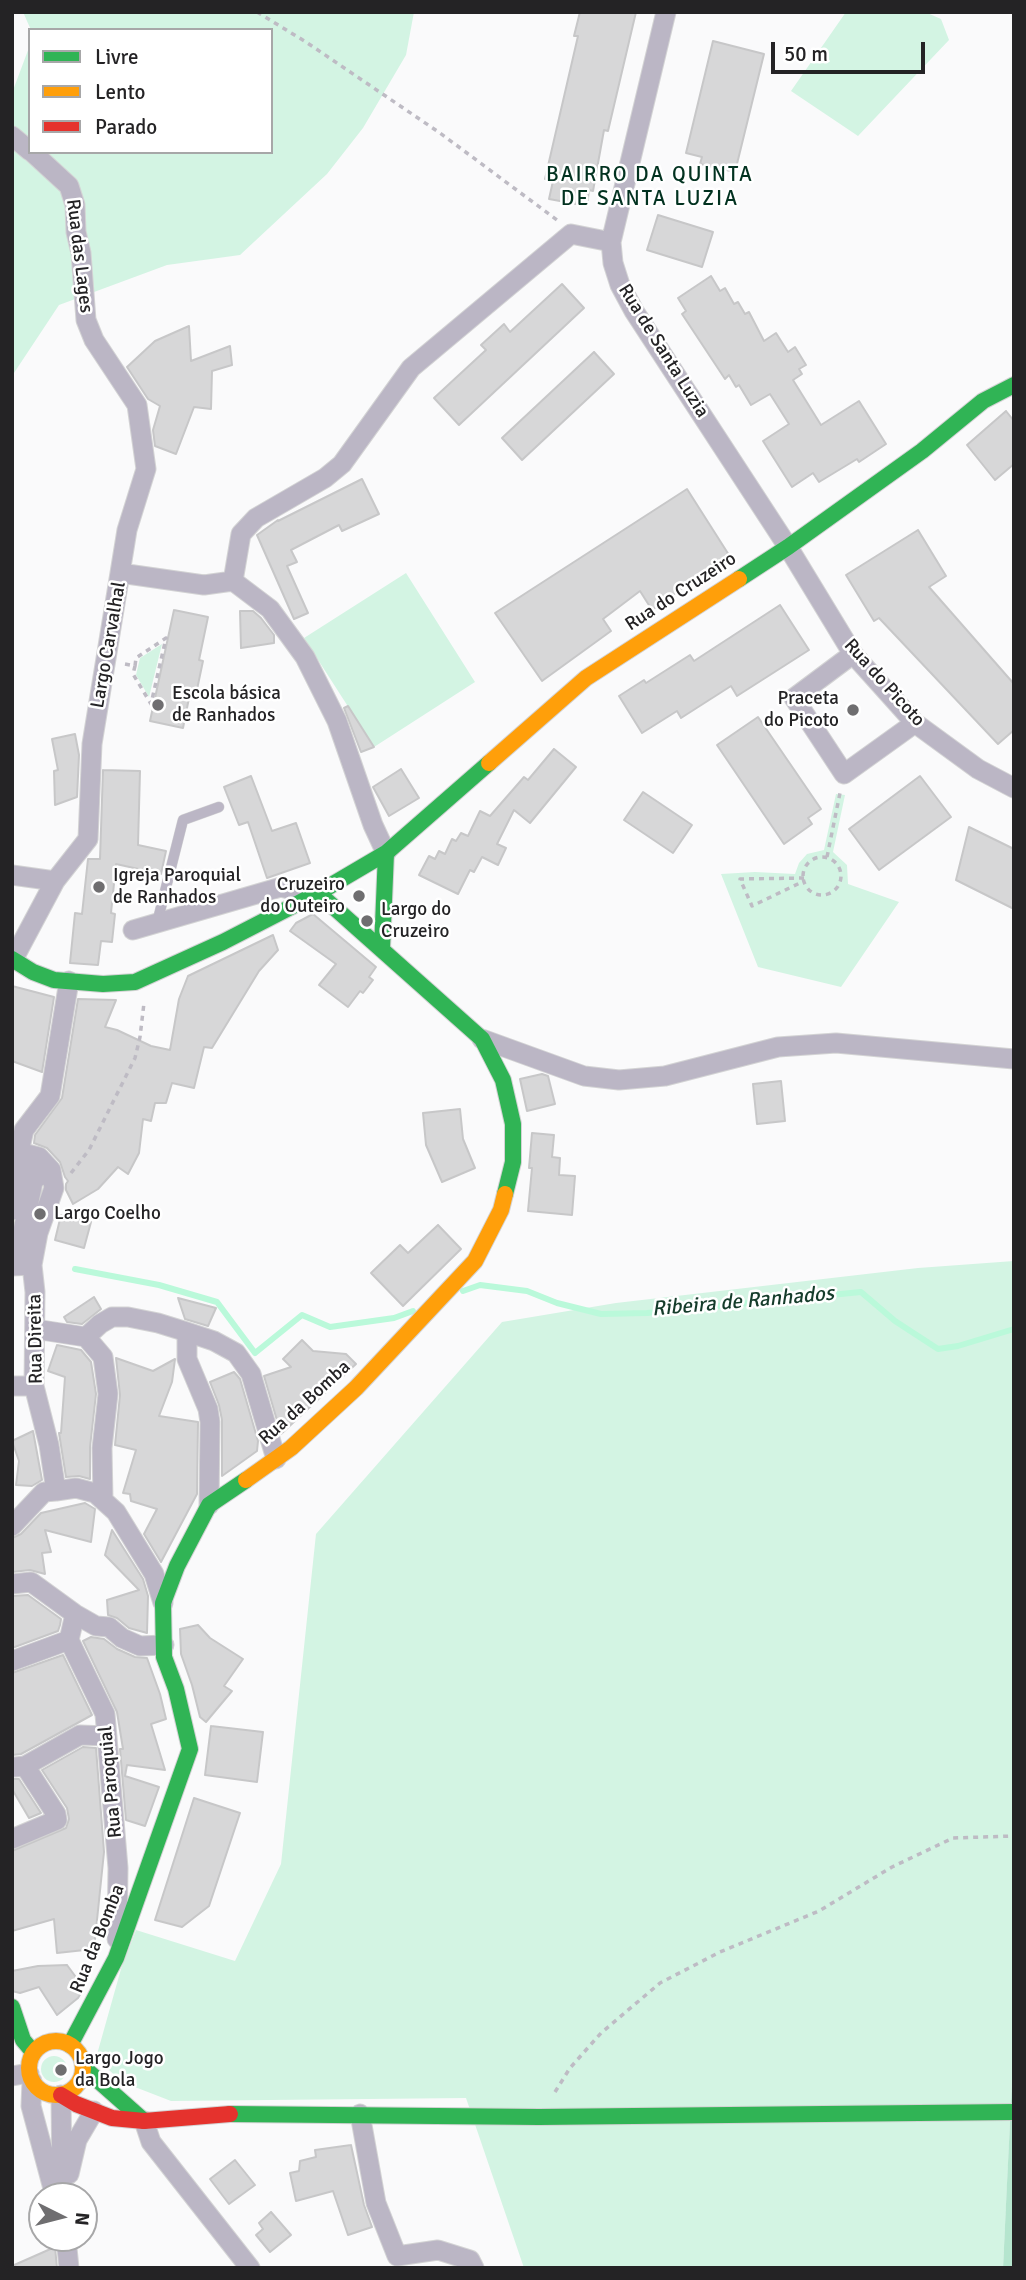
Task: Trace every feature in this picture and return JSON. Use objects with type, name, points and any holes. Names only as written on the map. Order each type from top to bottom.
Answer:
[{"type":"street","name":"Rua de Santa Luzia","points":[[666,12],[611,242],[613,263],[620,285],[634,311],[788,547]]},
{"type":"street","name":"Rua das Lages","points":[[12,136],[28,149]]},
{"type":"street","name":"Rua das Lages","points":[[34,154],[69,186],[75,205],[86,320],[94,340],[137,405],[146,469],[127,530],[120,573]]},
{"type":"street","points":[[382,949],[386,853],[373,825],[337,721],[305,657],[270,609],[233,581],[241,534],[256,518],[325,478],[342,464],[411,368],[571,234],[611,242]]},
{"type":"street","name":"Rua do Cruzeiro","points":[[13,958],[40,975],[69,981],[103,984],[142,980],[311,896],[386,853],[586,678],[788,547],[922,451],[983,401],[1014,385]]},
{"type":"street","name":"Rua do Picoto","points":[[788,547],[853,654],[915,723],[978,769],[1014,788]]},
{"type":"street","name":"Largo Carvalhal","points":[[13,958],[55,881],[88,839],[92,744],[120,573],[204,585],[233,581]]},
{"type":"street","points":[[853,654],[794,698],[844,774],[915,723]]},
{"type":"street","points":[[12,875],[55,881]]},
{"type":"street","points":[[132,930],[281,887],[311,896]]},
{"type":"street","name":"Rua da Bomba","points":[[70,2045],[93,2006],[116,1958],[190,1749],[176,1689],[164,1657],[163,1603],[177,1566],[209,1505],[291,1448],[356,1388],[475,1261],[501,1210],[513,1162],[513,1124],[503,1080],[482,1039],[382,949],[311,896]]},
{"type":"street","points":[[54,1188],[51,1170],[38,1157],[16,1155],[24,1129],[50,1096],[69,981]]},
{"type":"street","points":[[482,1039],[584,1076],[619,1080],[665,1076],[778,1047],[836,1043],[1014,1059]]},
{"type":"street","points":[[12,1210],[20,1159],[41,1163],[38,1177],[34,1177],[19,1250],[12,1249]]},
{"type":"street","name":"Rua Direita","points":[[54,1188],[38,1233],[22,1266],[35,1292],[34,1386],[49,1445],[56,1491]]},
{"type":"street","points":[[86,1336],[112,1317],[158,1323],[214,1341],[236,1353],[251,1374],[275,1459]]},
{"type":"street","points":[[35,1329],[86,1336],[103,1357],[108,1394],[102,1448],[103,1500]]},
{"type":"street","points":[[187,1332],[187,1359],[208,1409],[210,1422],[209,1505]]},
{"type":"street","points":[[12,1386],[34,1386]]},
{"type":"street","points":[[12,1526],[44,1492],[76,1488],[95,1493],[116,1512],[154,1574],[163,1603]]},
{"type":"street","points":[[12,1584],[31,1582],[75,1614],[96,1626],[109,1627],[122,1638],[140,1646],[164,1645]]},
{"type":"street","points":[[12,1661],[69,1640],[75,1614]]},
{"type":"street","name":"Rua Paroquial","points":[[69,1640],[105,1714],[118,1868],[116,1958]]},
{"type":"street","points":[[12,1839],[57,1820],[56,1814],[19,1767],[80,1735],[107,1736]]},
{"type":"street","points":[[12,2007],[23,2040],[33,2052]]},
{"type":"street","points":[[51,2182],[24,2077],[33,2052],[46,2042],[63,2042],[77,2051],[83,2067],[144,2121],[151,2142],[250,2268]]},
{"type":"street","points":[[61,2095],[77,2085],[83,2067]]},
{"type":"street","points":[[24,2077],[47,2094],[61,2095],[112,2118],[144,2121],[229,2114],[539,2117],[1014,2112]]},
{"type":"street","points":[[61,2095],[62,2182]]},
{"type":"street","points":[[66,2182],[77,2140],[94,2111]]},
{"type":"street","points":[[360,2114],[376,2203],[397,2256],[438,2250],[470,2260],[474,2268]]},
{"type":"lane","points":[[157,923],[183,820],[219,807]]},
{"type":"path","points":[[257,12],[440,132],[570,230],[571,234]]},
{"type":"path","points":[[166,638],[160,671],[151,704],[133,674],[133,666],[136,658],[166,638]]},
{"type":"path","points":[[827,858],[844,774]]},
{"type":"path","points":[[820,857],[832,860],[840,869],[841,881],[835,891],[824,895],[811,891],[804,879],[805,868],[820,857]]},
{"type":"path","points":[[740,879],[804,879],[752,906],[740,879]]},
{"type":"path","points":[[54,1188],[74,1170],[89,1150],[135,1058],[143,1023],[142,980]]},
{"type":"path","points":[[539,2117],[569,2068],[601,2033],[660,1983],[720,1952],[818,1911],[892,1867],[953,1838],[1014,1836]]},
{"type":"green space","points":[[23,12],[414,12],[406,55],[363,128],[327,174],[240,255],[167,265],[59,305],[12,376],[12,93],[28,50],[28,154],[273,154],[273,28],[30,28]]},
{"type":"green space","points":[[846,12],[925,12],[941,19],[949,40],[858,136],[791,91]]},
{"type":"green space","points":[[406,573],[475,682],[374,747],[304,638]]},
{"type":"green space","points":[[162,644],[149,697],[136,675],[140,658]]},
{"type":"green space","points":[[836,794],[845,795],[833,852],[847,865],[848,884],[899,902],[841,987],[758,967],[721,874],[795,874],[799,863],[807,854],[824,850]]},
{"type":"green space","points":[[1014,1261],[1014,2041],[1003,2268],[524,2268],[466,2098],[171,2101],[122,2082],[96,2058],[121,1969],[136,1930],[235,1961],[281,1864],[316,1534],[502,1322],[616,1303],[918,1268]]},
{"type":"green space","points":[[1014,2041],[1014,2268],[1003,2268],[1007,2183]]},
{"type":"green space","points":[[54,2056],[63,2060],[67,2069],[63,2078],[54,2082],[45,2078],[41,2069],[45,2060]]},
{"type":"building","points":[[580,12],[636,12],[608,131],[604,130],[593,191],[589,190],[587,206],[549,199],[553,181],[545,179],[578,36],[574,36]]},
{"type":"building","points":[[713,41],[764,54],[735,172],[700,164],[702,157],[686,153]]},
{"type":"building","points":[[658,215],[713,232],[702,267],[647,250]]},
{"type":"building","points":[[711,276],[720,291],[725,288],[734,304],[738,302],[745,314],[749,312],[764,341],[776,333],[788,352],[795,347],[806,365],[799,369],[802,374],[793,380],[821,425],[859,401],[886,444],[859,462],[857,459],[819,482],[813,473],[792,487],[763,441],[789,424],[770,394],[751,405],[739,385],[736,387],[729,375],[725,379],[682,314],[686,311],[678,298]]},
{"type":"building","points":[[562,284],[584,308],[459,425],[434,398],[486,350],[481,345],[504,324],[510,332]]},
{"type":"building","points":[[189,326],[191,361],[230,346],[232,365],[212,371],[211,409],[194,407],[176,454],[155,446],[153,430],[160,406],[148,399],[127,367],[155,341]]},
{"type":"building","points":[[594,352],[614,374],[522,460],[502,438]]},
{"type":"building","points":[[1006,411],[1014,421],[1014,464],[995,480],[967,445]]},
{"type":"building","points":[[362,479],[379,514],[342,531],[339,525],[291,550],[297,562],[287,566],[308,613],[294,619],[257,535],[278,520]]},
{"type":"building","points":[[687,489],[729,555],[652,610],[640,591],[603,619],[611,631],[542,681],[495,613]]},
{"type":"building","points":[[918,530],[946,576],[929,587],[1014,684],[1014,730],[998,744],[879,618],[874,621],[846,575]]},
{"type":"building","points":[[780,605],[809,650],[737,696],[731,686],[681,718],[677,711],[642,733],[619,696],[644,680],[646,683],[690,655],[694,661]]},
{"type":"building","points":[[174,610],[208,617],[199,660],[203,661],[195,699],[189,698],[183,728],[150,721]]},
{"type":"building","points":[[240,611],[253,611],[261,618],[274,635],[274,643],[241,648]]},
{"type":"building","points":[[348,706],[374,747],[361,752],[344,708]]},
{"type":"building","points":[[758,717],[821,809],[808,818],[812,824],[784,844],[717,745]]},
{"type":"building","points":[[75,734],[79,755],[77,797],[55,805],[54,771],[58,770],[52,739]]},
{"type":"building","points":[[554,749],[576,767],[530,823],[514,810],[497,844],[506,848],[498,865],[482,857],[474,872],[470,870],[458,894],[419,875],[429,856],[435,859],[439,851],[445,854],[452,839],[456,841],[461,833],[468,836],[480,811],[490,816],[524,777],[528,780]]},
{"type":"building","points":[[401,769],[419,798],[389,816],[373,787]]},
{"type":"building","points":[[103,770],[140,771],[138,845],[166,851],[161,874],[116,864],[111,913],[115,914],[112,942],[101,941],[98,965],[70,963],[75,913],[82,914],[88,859],[100,859]]},
{"type":"building","points":[[251,776],[272,831],[296,823],[310,863],[267,878],[248,822],[239,825],[224,787]]},
{"type":"building","points":[[920,776],[951,817],[879,870],[849,829]]},
{"type":"building","points":[[643,792],[692,825],[673,853],[624,820]]},
{"type":"building","points":[[969,827],[1014,849],[1014,909],[956,880]]},
{"type":"building","points":[[313,914],[376,967],[369,977],[373,980],[348,1007],[319,985],[336,964],[290,931],[296,923]]},
{"type":"building","points":[[273,935],[278,950],[259,971],[212,1048],[204,1047],[194,1088],[172,1083],[166,1103],[155,1103],[151,1121],[143,1119],[139,1153],[128,1174],[118,1167],[98,1189],[73,1204],[66,1190],[68,1181],[60,1162],[47,1148],[34,1143],[35,1135],[62,1098],[78,999],[116,1000],[105,1027],[151,1046],[170,1050],[179,999],[188,976]]},
{"type":"building","points":[[12,986],[54,997],[42,1072],[12,1061]]},
{"type":"building","points":[[542,1074],[548,1076],[555,1104],[527,1111],[520,1079]]},
{"type":"building","points":[[781,1081],[785,1121],[757,1124],[753,1084]]},
{"type":"building","points":[[460,1109],[463,1139],[475,1168],[442,1182],[426,1145],[423,1113]]},
{"type":"building","points":[[532,1133],[554,1135],[552,1157],[560,1158],[559,1175],[575,1176],[572,1215],[528,1211]]},
{"type":"building","points":[[61,1215],[91,1222],[84,1248],[55,1240]]},
{"type":"building","points":[[438,1225],[461,1249],[403,1306],[371,1273],[400,1245],[408,1253]]},
{"type":"building","points":[[94,1297],[101,1309],[82,1324],[67,1322],[64,1317]]},
{"type":"building","points":[[178,1298],[216,1308],[208,1326],[185,1319]]},
{"type":"building","points":[[302,1340],[313,1351],[346,1354],[356,1364],[281,1434],[264,1376],[291,1367],[283,1359]]},
{"type":"building","points":[[57,1345],[81,1350],[91,1362],[96,1394],[90,1447],[90,1479],[66,1477],[59,1433],[65,1377],[48,1371]]},
{"type":"building","points":[[116,1358],[153,1371],[175,1359],[172,1382],[159,1416],[198,1422],[197,1494],[161,1562],[144,1534],[157,1509],[131,1501],[130,1494],[123,1493],[136,1450],[115,1445],[120,1395]]},
{"type":"building","points":[[234,1372],[240,1379],[258,1441],[257,1451],[222,1476],[222,1420],[210,1382]]},
{"type":"building","points":[[33,1431],[42,1480],[32,1486],[16,1485],[19,1461],[12,1441]]},
{"type":"building","points":[[85,1503],[95,1509],[91,1542],[45,1530],[51,1552],[42,1553],[45,1574],[30,1570],[12,1572],[12,1538],[21,1534],[41,1513]]},
{"type":"building","points":[[112,1530],[143,1579],[148,1596],[147,1633],[129,1628],[117,1618],[108,1615],[107,1600],[139,1590],[105,1555]]},
{"type":"building","points":[[28,1595],[61,1619],[60,1625],[58,1631],[12,1648],[12,1596]]},
{"type":"building","points":[[198,1625],[210,1638],[243,1659],[224,1686],[232,1691],[206,1722],[200,1717],[181,1654],[180,1629]]},
{"type":"building","points":[[91,1637],[104,1639],[117,1649],[135,1657],[147,1658],[160,1694],[166,1719],[151,1724],[165,1770],[127,1765],[125,1776],[159,1787],[145,1826],[126,1820],[120,1749],[123,1749],[117,1712],[83,1641]]},
{"type":"building","points":[[63,1655],[92,1715],[21,1754],[12,1755],[12,1673]]},
{"type":"building","points":[[211,1726],[263,1732],[257,1782],[205,1775]]},
{"type":"building","points":[[83,1747],[96,1748],[104,1852],[94,1949],[57,1953],[54,1919],[12,1931],[12,1851],[66,1828],[69,1819],[67,1808],[42,1770]]},
{"type":"building","points":[[12,1779],[19,1779],[41,1813],[29,1818],[12,1789]]},
{"type":"building","points":[[194,1798],[240,1813],[209,1906],[182,1927],[155,1920]]},
{"type":"building","points":[[67,1965],[81,1984],[77,1987],[81,1993],[57,2015],[39,1987],[20,1993],[12,1991],[12,1971],[38,1966]]},
{"type":"building","points":[[351,2145],[364,2205],[372,2227],[348,2235],[333,2191],[296,2201],[290,2173],[299,2171],[300,2161],[316,2157],[315,2150]]},
{"type":"building","points":[[235,2160],[255,2185],[229,2204],[210,2179]]},
{"type":"building","points":[[271,2212],[291,2235],[270,2252],[256,2235],[263,2229],[259,2223]]},
{"type":"building","points":[[44,2252],[55,2252],[57,2268],[12,2266]]},
{"type":"waterway","name":"Ribeira de Ranhados","points":[[75,1269],[159,1285],[217,1302],[255,1353],[302,1315],[330,1327],[394,1318],[413,1311]]},
{"type":"waterway","name":"Ribeira de Ranhados","points":[[463,1291],[480,1285],[527,1291],[557,1303],[601,1314],[647,1313],[861,1292],[895,1321],[938,1349],[958,1346],[1014,1329]]},
{"type":"traffic: fast","points":[[739,579],[922,451],[983,401],[1014,385]]},
{"type":"traffic: fast","points":[[12,959],[33,972],[54,980],[103,984],[135,982],[223,942],[318,893],[386,853],[489,763]]},
{"type":"traffic: fast","points":[[382,949],[386,853]]},
{"type":"traffic: fast","points":[[318,893],[482,1039],[503,1080],[513,1124],[513,1162],[505,1194]]},
{"type":"traffic: fast","points":[[70,2045],[116,1958],[190,1749],[176,1689],[164,1657],[163,1603],[177,1566],[209,1505],[246,1480]]},
{"type":"traffic: fast","points":[[12,2007],[23,2040],[33,2052]]},
{"type":"traffic: fast","points":[[83,2067],[144,2121]]},
{"type":"traffic: fast","points":[[230,2114],[539,2117],[1014,2112]]},
{"type":"traffic: slow","points":[[489,763],[586,678],[739,579]]},
{"type":"traffic: slow","points":[[246,1480],[291,1448],[356,1388],[475,1261],[501,1210],[505,1194]]},
{"type":"traffic: slow","points":[[56,2041],[75,2049],[83,2068],[75,2087],[56,2095],[37,2087],[29,2068],[37,2049],[56,2041]]},
{"type":"traffic: jam","points":[[61,2095],[112,2118],[144,2121],[230,2114]]},
{"type":"place","name":"Escola básica de Ranhados","points":[[158,705]]},
{"type":"place","name":"Praceta do Picoto","points":[[853,710]]},
{"type":"place","name":"Igreja Paroquial de Ranhados","points":[[99,887]]},
{"type":"place","name":"Cruzeiro do Outeiro","points":[[359,896]]},
{"type":"place","name":"Largo do Cruzeiro","points":[[367,921]]},
{"type":"place","name":"Largo Coelho","points":[[40,1214]]},
{"type":"place","name":"Largo Jogo da Bola","points":[[61,2070]]},
{"type":"district","name":"BAIRRO DA QUINTA DE SANTA LUZIA","points":[[650,187]]}]
